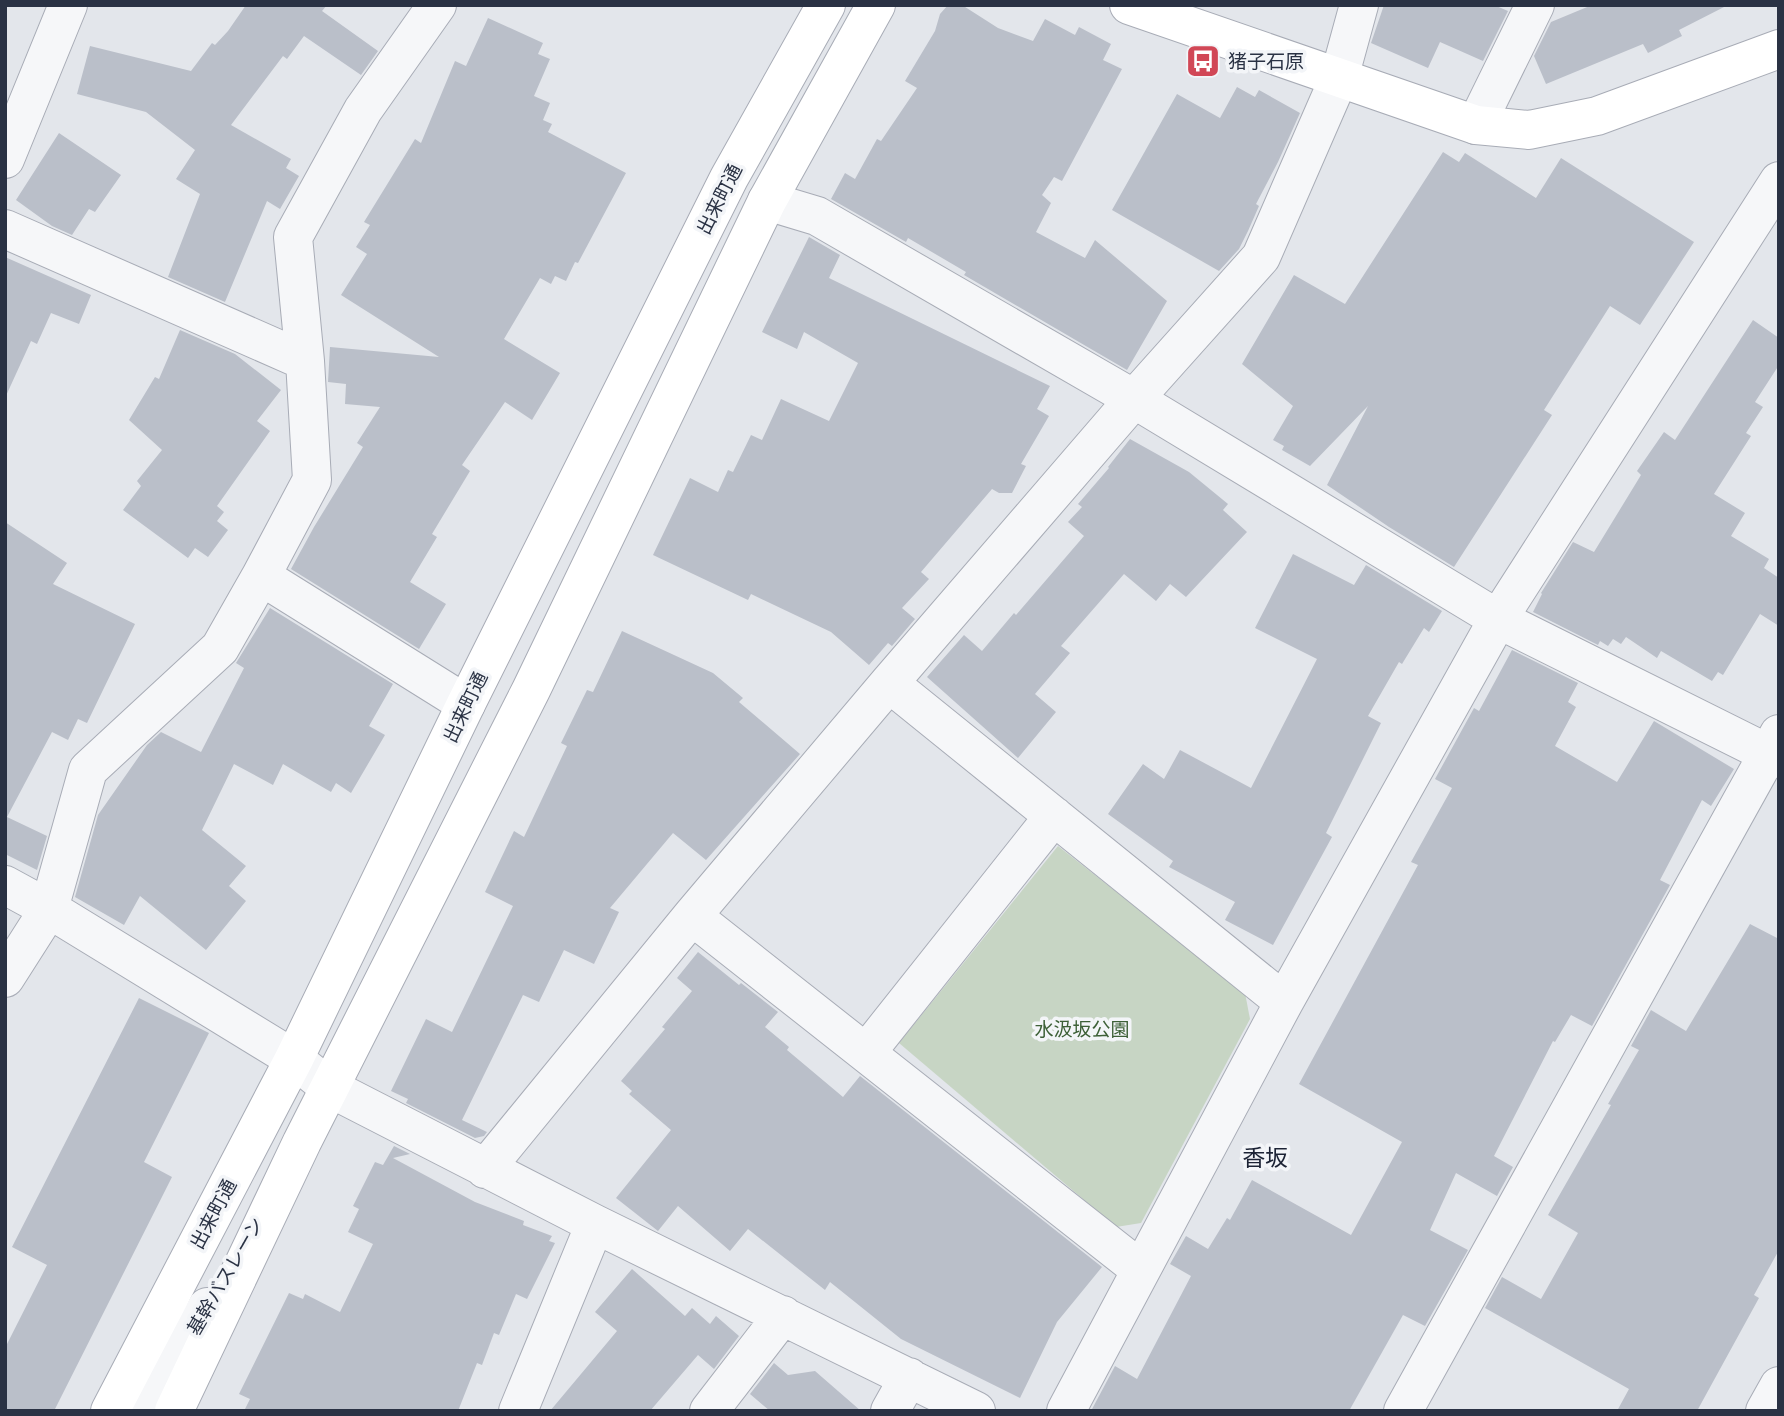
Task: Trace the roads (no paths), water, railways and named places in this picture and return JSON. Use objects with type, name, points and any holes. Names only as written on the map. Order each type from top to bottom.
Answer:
[{"type":"main road","name":"出来町通","points":[[110,1411],[294,1059],[466,704],[729,178],[826,5]]},
{"type":"main road","points":[[174,1411],[302,1142],[538,677],[767,201],[876,5]]},
{"type":"main road","points":[[1129,5],[1476,125],[1529,130],[1597,116],[1779,49]]},
{"type":"street","points":[[5,159],[68,5]]},
{"type":"street","points":[[5,978],[49,909],[88,770],[220,648],[312,480],[305,360],[293,237],[363,110],[437,5]]},
{"type":"street","points":[[485,1169],[692,916],[889,683],[1134,399],[1261,257],[1339,78],[1359,5]]},
{"type":"street","points":[[1476,125],[1535,5]]},
{"type":"street","points":[[1066,1411],[1284,1002],[1498,619],[1779,181]]},
{"type":"street","points":[[767,201],[817,216],[1134,399],[1498,619],[1775,748],[1403,1411]]},
{"type":"street","points":[[5,229],[305,360]]},
{"type":"street","points":[[261,576],[466,704]]},
{"type":"street","points":[[889,683],[1284,1002]]},
{"type":"street","points":[[866,1053],[1054,816]]},
{"type":"street","points":[[5,885],[49,909],[294,1059],[330,1088],[485,1169],[976,1411]]},
{"type":"street","points":[[692,916],[1141,1270]]},
{"type":"street","name":"基幹バスレーン","points":[[147,1411],[302,1142]]},
{"type":"street","points":[[518,1411],[595,1224]]},
{"type":"street","points":[[709,1411],[783,1315]]},
{"type":"street","points":[[890,1411],[909,1377]]},
{"type":"street","points":[[1765,1411],[1779,1386]]},
{"type":"place","name":"猪子石原","points":[[1203,61]]},
{"type":"district","name":"香坂","points":[[1265,1158]]},
{"type":"park label","name":"水汲坂公園","points":[[1082,1029]]}]
